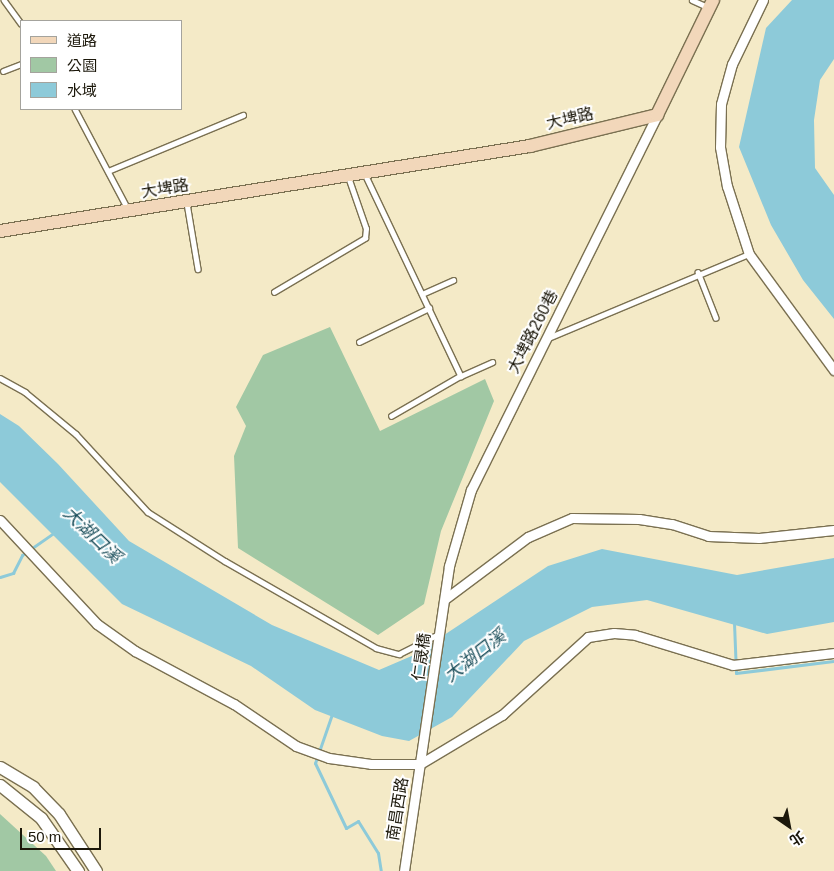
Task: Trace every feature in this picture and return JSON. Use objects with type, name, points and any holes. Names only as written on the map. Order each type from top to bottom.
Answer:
[{"type":"main road","points":[[657,115],[711,4]]},
{"type":"main road","name":"大埤路","points":[[0,231],[186,202],[364,171],[530,146],[657,115]]},
{"type":"street","points":[[763,0],[732,64],[721,104],[722,157],[748,254],[834,370]]},
{"type":"street","name":"大埤路260巷","points":[[449,566],[471,490],[657,115]]},
{"type":"street","points":[[445,599],[528,537],[572,518],[639,519],[672,524],[708,536],[759,538],[834,530]]},
{"type":"street","points":[[0,520],[97,624],[135,651],[234,704],[296,746],[329,758],[371,764],[420,764],[502,715],[588,638],[614,633],[635,635],[733,665],[834,653]]},
{"type":"street","name":"仁晟橋","points":[[423,752],[449,566]]},
{"type":"street","name":"南昌西路","points":[[404,871],[423,752]]},
{"type":"street","points":[[0,767],[32,787],[59,814],[96,871]]},
{"type":"street","points":[[0,785],[41,818],[78,871]]},
{"type":"lane","points":[[4,0],[20,22]]},
{"type":"lane","points":[[692,0],[711,4]]},
{"type":"lane","points":[[3,71],[20,64]]},
{"type":"lane","points":[[76,110],[129,211]]},
{"type":"lane","points":[[108,171],[244,115]]},
{"type":"lane","points":[[364,171],[461,376]]},
{"type":"lane","points":[[274,292],[365,238],[366,229],[347,174]]},
{"type":"lane","points":[[186,202],[198,269]]},
{"type":"lane","points":[[546,338],[698,272],[748,254]]},
{"type":"lane","points":[[698,272],[716,318]]},
{"type":"lane","points":[[422,294],[453,280]]},
{"type":"lane","points":[[359,342],[429,308]]},
{"type":"lane","points":[[392,416],[461,376],[492,362]]},
{"type":"lane","points":[[0,378],[24,392],[76,434],[148,512],[234,566],[376,648],[399,654],[440,634]]},
{"type":"green space","points":[[330,327],[380,431],[485,379],[494,401],[441,531],[424,604],[378,635],[238,548],[234,456],[246,426],[236,407],[263,355]]},
{"type":"green space","points":[[0,814],[46,856],[56,871],[0,871]]},
{"type":"water","points":[[792,0],[834,0],[834,59],[820,80],[814,120],[815,168],[834,195],[834,319],[803,280],[771,225],[739,147],[766,28]]},
{"type":"water","name":"大湖口溪","points":[[0,414],[19,426],[58,464],[129,541],[272,625],[379,670],[414,655],[548,566],[602,549],[737,575],[834,558],[834,622],[767,634],[647,600],[592,607],[524,641],[452,717],[409,741],[382,736],[315,710],[251,666],[122,604],[0,482]]},
{"type":"waterway","points":[[0,577],[13,573],[22,555],[55,532]]},
{"type":"waterway","points":[[734,623],[736,673],[834,661]]},
{"type":"waterway","points":[[332,714],[315,763],[346,828],[358,821],[378,853],[381,871]]}]
